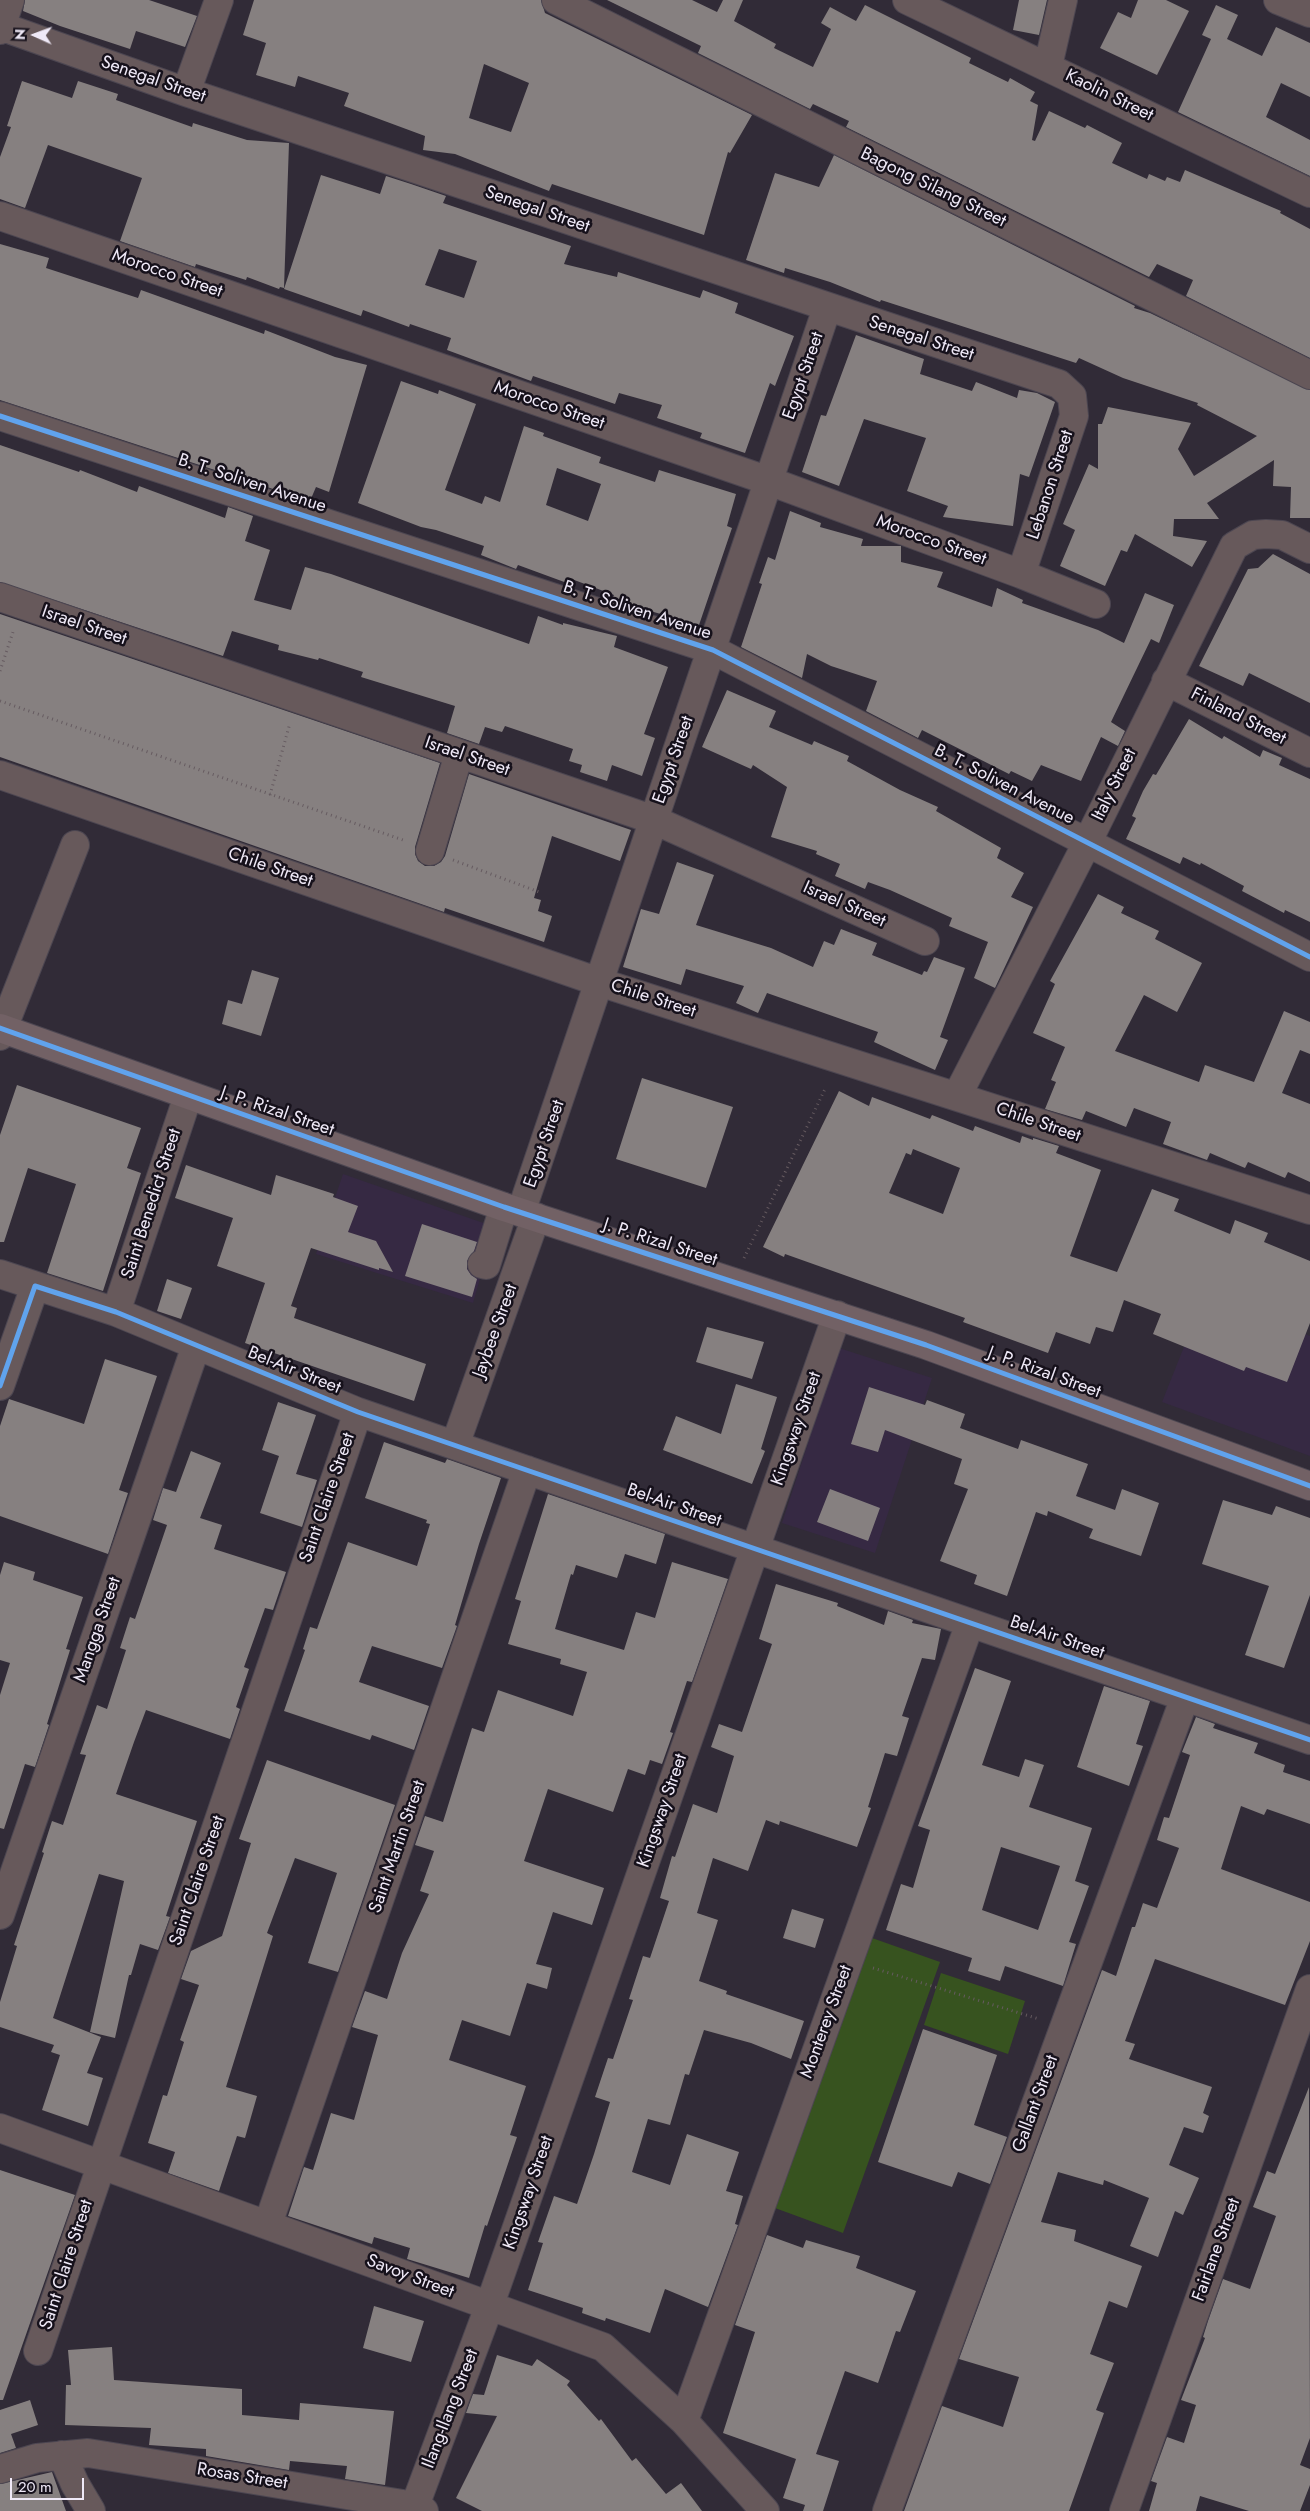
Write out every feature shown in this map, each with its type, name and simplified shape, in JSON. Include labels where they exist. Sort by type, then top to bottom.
[{"type":"main road","name":"J. P. Rizal Street","points":[[1,1031],[520,1212],[926,1345],[1310,1486]]},
{"type":"street","points":[[0,28],[10,0]]},
{"type":"street","points":[[186,92],[219,0]]},
{"type":"street","name":"Bagong Silang Street","points":[[556,0],[1310,375]]},
{"type":"street","name":"Kaolin Street","points":[[908,0],[1310,193]]},
{"type":"street","points":[[1048,66],[1063,0]]},
{"type":"street","points":[[1278,0],[1310,13]]},
{"type":"street","name":"Senegal Street","points":[[0,28],[827,308],[1059,384],[1072,396]]},
{"type":"street","name":"Morocco Street","points":[[0,216],[769,481],[1021,574],[1096,604]]},
{"type":"street","name":"Egypt Street","points":[[520,1212],[827,308]]},
{"type":"street","name":"Lebanon Street","points":[[1021,574],[1074,416],[1072,396]]},
{"type":"street","name":"B. T. Soliven Avenue","points":[[0,416],[712,650],[1310,958]]},
{"type":"street","name":"Italy Street","points":[[957,1096],[1087,843],[1166,680],[1234,546],[1253,535],[1282,535],[1310,549]]},
{"type":"street","name":"Israel Street","points":[[11,601],[654,820],[925,941]]},
{"type":"street","name":"Finland Street","points":[[1166,680],[1310,753]]},
{"type":"street","points":[[430,851],[459,754]]},
{"type":"street","name":"Chile Street","points":[[0,775],[599,982],[1310,1210]]},
{"type":"street","points":[[1,1031],[75,845]]},
{"type":"street","name":"Saint Benedict Street","points":[[116,1312],[188,1096]]},
{"type":"street","points":[[516,1275],[484,1265],[520,1212]]},
{"type":"street","name":"Jaybee Street","points":[[455,1445],[516,1275],[520,1212]]},
{"type":"street","name":"Bel-Air Street","points":[[0,1274],[116,1312],[358,1412],[1310,1740]]},
{"type":"street","points":[[0,1386],[35,1286]]},
{"type":"street","name":"Kingsway Street","points":[[489,2307],[837,1315]]},
{"type":"street","name":"Mangga Street","points":[[0,1915],[196,1346]]},
{"type":"street","name":"Saint Claire Street","points":[[38,2351],[358,1412]]},
{"type":"street","name":"Saint Martin Street","points":[[268,2224],[527,1470]]},
{"type":"street","name":"Monterey Street","points":[[684,2421],[970,1623]]},
{"type":"street","name":"Gallant Street","points":[[887,2511],[1185,1697]]},
{"type":"street","name":"Fairlane Street","points":[[1124,2511],[1310,1989]]},
{"type":"street","name":"Savoy Street","points":[[0,2128],[603,2347],[684,2421],[765,2511]]},
{"type":"street","name":"Ilang-Ilang Street","points":[[417,2509],[489,2307]]},
{"type":"street","name":"Rosas Street","points":[[0,2469],[37,2458],[62,2454],[88,2453],[417,2509]]},
{"type":"street","points":[[62,2454],[75,2484],[91,2511]]},
{"type":"path","points":[[0,672],[11,601]]},
{"type":"path","points":[[270,795],[297,698]]},
{"type":"path","points":[[0,701],[270,795],[393,835],[542,893]]},
{"type":"path","points":[[733,1281],[826,1089]]},
{"type":"path","points":[[849,1961],[1064,2027]]},
{"type":"shaded area","points":[[343,1174],[495,1227],[473,1303],[316,1254]]},
{"type":"shaded area","points":[[1205,1294],[1310,1336],[1310,1456],[1162,1402]]},
{"type":"shaded area","points":[[839,1348],[932,1378],[875,1553],[782,1523]]},
{"type":"green space","points":[[872,1938],[940,1962],[843,2233],[775,2208]]},
{"type":"green space","points":[[941,1973],[1025,2001],[1008,2054],[924,2025]]},
{"type":"building","points":[[25,0],[149,0],[197,16],[185,47],[136,31],[130,49],[60,26],[23,11]]},
{"type":"building","points":[[254,0],[541,0],[545,13],[752,115],[730,153],[728,152],[704,235],[552,184],[549,191],[455,154],[423,150],[425,136],[344,106],[349,93],[298,76],[295,87],[256,75],[266,43],[243,35]],"holes":[[[484,64],[529,83],[511,132],[469,118]]]},
{"type":"building","points":[[607,0],[692,0],[717,12],[723,0],[743,0],[734,21],[776,44],[774,48],[813,67],[831,29],[821,23],[830,7],[856,21],[865,5],[971,58],[969,63],[1008,82],[1010,78],[1035,92],[1030,101],[1038,105],[1032,140],[1035,141],[1049,111],[1085,128],[1087,125],[1122,143],[1112,163],[1147,179],[1149,174],[1165,181],[1167,177],[1180,182],[1185,170],[1281,211],[1280,213],[1310,229],[1310,358],[1186,296],[1193,280],[1157,264],[1149,277],[846,127],[849,121],[813,104],[810,109],[698,53],[701,46]]},
{"type":"building","points":[[1019,0],[1047,0],[1039,35],[1013,30]]},
{"type":"building","points":[[1138,0],[1166,0],[1189,11],[1157,75],[1100,48],[1118,12],[1131,18]]},
{"type":"building","points":[[1216,5],[1238,15],[1227,39],[1262,56],[1276,27],[1310,43],[1310,97],[1281,83],[1266,117],[1310,140],[1310,176],[1178,112],[1211,39],[1202,35]]},
{"type":"building","points":[[22,81],[72,98],[78,81],[118,94],[116,100],[192,127],[193,123],[247,140],[289,143],[284,288],[280,287],[279,289],[247,277],[246,280],[196,264],[195,267],[120,241],[142,178],[48,145],[25,208],[0,199],[0,157],[11,127],[7,126]]},
{"type":"building","points":[[834,155],[1135,306],[1134,308],[1150,313],[1310,390],[1310,518],[1290,518],[1291,487],[1273,486],[1274,460],[1207,503],[1219,519],[1174,519],[1173,536],[1207,541],[1192,567],[1135,534],[1127,552],[1121,550],[1105,586],[1060,566],[1075,530],[1063,524],[1089,464],[1098,469],[1098,424],[1102,424],[1108,407],[1191,423],[1178,449],[1194,476],[1257,436],[1197,405],[1198,403],[1123,378],[1079,358],[1076,363],[881,300],[880,302],[830,282],[785,268],[784,273],[746,260],[775,173],[819,187]]},
{"type":"building","points":[[321,175],[380,194],[386,176],[446,196],[443,203],[571,246],[564,264],[617,277],[618,272],[700,298],[703,290],[738,303],[735,313],[794,336],[775,386],[770,383],[745,453],[700,438],[702,433],[657,418],[662,405],[619,393],[615,404],[533,376],[531,381],[447,350],[451,338],[410,324],[409,327],[363,310],[361,316],[284,289]],"holes":[[[439,249],[477,261],[464,298],[425,285]]]},
{"type":"building","points":[[0,244],[49,258],[46,268],[138,298],[141,290],[264,334],[265,330],[335,357],[367,365],[329,492],[316,487],[310,501],[0,400]]},
{"type":"building","points":[[856,335],[924,359],[920,374],[972,391],[976,382],[1017,398],[1019,390],[1037,393],[1055,402],[1029,477],[1020,474],[1013,526],[943,517],[948,506],[907,491],[926,438],[864,419],[839,486],[802,472],[821,415],[826,416]]},
{"type":"building","points":[[401,381],[438,394],[439,390],[476,404],[445,490],[482,504],[485,496],[500,502],[524,426],[544,433],[543,436],[601,457],[599,463],[655,482],[659,470],[736,494],[727,526],[732,528],[699,625],[612,600],[614,595],[569,578],[567,583],[518,565],[516,569],[481,555],[484,546],[421,527],[358,503]],"holes":[[[557,468],[601,484],[588,521],[546,505]]]},
{"type":"building","points":[[0,445],[79,472],[80,470],[137,492],[139,486],[225,518],[228,507],[253,516],[245,541],[270,550],[254,600],[291,610],[305,567],[331,574],[529,644],[538,616],[563,625],[563,623],[617,636],[614,647],[668,667],[644,734],[655,738],[642,776],[612,765],[607,781],[580,772],[582,765],[569,761],[573,749],[505,726],[502,732],[485,727],[479,744],[447,733],[455,706],[361,677],[363,672],[319,658],[318,660],[278,650],[279,645],[232,631],[223,656],[0,582]]},
{"type":"building","points":[[790,511],[821,523],[820,527],[863,539],[861,546],[901,546],[901,562],[943,572],[937,587],[992,607],[997,588],[1023,600],[1022,603],[1098,630],[1124,643],[1145,593],[1174,605],[1159,643],[1151,639],[1111,722],[1125,731],[1118,746],[1101,737],[1081,781],[1041,765],[1032,781],[1011,771],[1009,774],[922,730],[918,738],[866,711],[877,681],[831,666],[807,654],[802,678],[741,647],[762,584],[759,583],[768,557],[775,560]]},
{"type":"building","points":[[1273,554],[1310,574],[1310,703],[1249,673],[1243,686],[1199,666],[1248,569],[1258,568]]},
{"type":"building","points":[[0,614],[440,763],[415,847],[418,861],[425,866],[434,866],[441,862],[445,856],[469,774],[631,830],[620,861],[552,836],[534,898],[541,900],[538,911],[552,916],[544,942],[445,908],[444,912],[0,757]]},
{"type":"building","points":[[727,690],[776,711],[769,727],[812,745],[814,741],[849,756],[847,761],[900,790],[938,807],[936,811],[1001,848],[997,858],[1024,873],[1011,897],[1033,907],[995,988],[974,978],[988,942],[949,926],[952,918],[890,890],[868,882],[865,889],[835,876],[840,864],[816,854],[817,851],[771,837],[787,787],[753,765],[751,769],[702,747]]},
{"type":"building","points":[[1189,719],[1222,739],[1224,736],[1260,757],[1263,750],[1282,758],[1279,765],[1310,779],[1310,922],[1285,910],[1284,913],[1242,891],[1244,886],[1201,863],[1200,865],[1183,857],[1180,864],[1126,839],[1136,818],[1132,816],[1143,791],[1153,774],[1156,775]]},
{"type":"building","points":[[677,862],[714,875],[696,925],[771,948],[813,967],[824,941],[834,945],[841,929],[877,943],[872,955],[922,975],[924,971],[927,972],[934,957],[965,968],[940,1037],[948,1040],[935,1070],[874,1042],[878,1032],[767,993],[758,1013],[736,1003],[744,986],[686,969],[681,985],[623,967],[641,909],[659,914]]},
{"type":"building","points":[[1098,894],[1124,907],[1121,913],[1159,931],[1155,939],[1202,963],[1177,1012],[1144,995],[1115,1051],[1199,1082],[1205,1065],[1254,1082],[1284,1011],[1310,1022],[1310,1054],[1300,1050],[1282,1093],[1310,1104],[1310,1182],[1288,1172],[1285,1178],[1248,1162],[1245,1168],[1210,1153],[1207,1160],[1163,1144],[1171,1122],[1134,1108],[1126,1127],[1086,1111],[1082,1120],[1045,1109],[1056,1082],[1051,1080],[1065,1047],[1033,1033],[1055,984],[1050,981]]},
{"type":"building","points":[[252,970],[279,978],[261,1036],[222,1024],[228,1000],[242,1004]]},
{"type":"building","points":[[642,1078],[733,1107],[706,1188],[616,1159]]},
{"type":"building","points":[[17,1085],[141,1128],[127,1168],[141,1173],[103,1291],[47,1273],[76,1184],[28,1168],[4,1242],[0,1242],[0,1135]]},
{"type":"building","points":[[839,1091],[869,1106],[872,1097],[930,1119],[932,1115],[973,1131],[975,1126],[1020,1143],[1022,1136],[1033,1140],[1033,1138],[1059,1146],[1056,1153],[1101,1170],[1070,1256],[1117,1272],[1152,1189],[1179,1199],[1174,1211],[1230,1234],[1235,1220],[1268,1233],[1264,1242],[1310,1261],[1310,1323],[1287,1382],[1246,1367],[1244,1371],[1153,1334],[1161,1314],[1124,1300],[1113,1332],[1096,1327],[1090,1344],[1056,1332],[1048,1353],[963,1322],[965,1318],[785,1254],[784,1257],[763,1247]],"holes":[[[913,1149],[960,1168],[943,1214],[889,1193],[906,1153],[911,1155]]]},
{"type":"building","points":[[186,1165],[271,1195],[276,1175],[334,1194],[333,1197],[358,1206],[348,1232],[376,1241],[393,1272],[379,1268],[379,1270],[311,1248],[291,1306],[297,1308],[294,1318],[426,1364],[414,1401],[245,1343],[265,1283],[217,1266],[233,1218],[175,1198]]},
{"type":"building","points":[[422,1224],[477,1242],[474,1251],[467,1261],[467,1269],[477,1279],[472,1297],[405,1276]]},
{"type":"building","points":[[167,1279],[192,1288],[181,1319],[157,1311]]},
{"type":"building","points":[[707,1327],[764,1342],[752,1379],[696,1362]]},
{"type":"building","points":[[105,1359],[157,1376],[119,1490],[128,1493],[108,1554],[0,1516],[0,1426],[9,1399],[84,1424]]},
{"type":"building","points":[[736,1384],[777,1397],[761,1449],[765,1451],[752,1484],[663,1450],[676,1416],[721,1434]]},
{"type":"building","points":[[869,1387],[925,1405],[927,1400],[965,1414],[960,1428],[1018,1449],[1021,1440],[1088,1464],[1076,1496],[1115,1510],[1122,1489],[1159,1503],[1141,1556],[1089,1538],[1093,1529],[1048,1511],[1047,1516],[1036,1512],[1007,1596],[974,1584],[977,1575],[940,1561],[968,1489],[954,1484],[962,1459],[885,1430],[878,1452],[851,1444]]},
{"type":"building","points":[[278,1402],[316,1415],[296,1474],[317,1480],[302,1527],[260,1513],[279,1456],[262,1450]]},
{"type":"building","points":[[384,1442],[445,1463],[447,1459],[501,1478],[479,1544],[455,1625],[457,1626],[442,1668],[372,1646],[359,1682],[429,1706],[414,1750],[372,1735],[370,1740],[284,1711],[305,1650],[303,1649],[310,1627],[317,1629],[348,1542],[417,1566],[430,1524],[426,1523],[427,1520],[365,1498]]},
{"type":"building","points":[[191,1451],[221,1463],[200,1518],[222,1525],[214,1549],[286,1572],[273,1610],[265,1608],[244,1667],[249,1669],[236,1707],[240,1709],[230,1739],[146,1710],[134,1742],[116,1794],[197,1821],[166,1916],[170,1917],[158,1950],[140,1944],[131,1975],[129,1975],[115,2038],[90,2032],[124,1881],[99,1874],[53,2018],[101,2037],[87,2073],[103,2078],[88,2126],[42,2110],[60,2055],[51,2052],[54,2045],[0,2027],[0,2002],[17,1946],[14,1945],[44,1853],[42,1852],[52,1821],[63,1825],[86,1755],[80,1754],[97,1705],[107,1709],[126,1650],[120,1648],[130,1617],[135,1619],[167,1525],[153,1520],[163,1488],[176,1492]]},
{"type":"building","points":[[830,1489],[880,1508],[868,1541],[817,1522]]},
{"type":"building","points":[[548,1494],[665,1534],[656,1564],[625,1554],[617,1578],[576,1565],[573,1575],[571,1574],[555,1629],[624,1650],[636,1612],[655,1618],[672,1562],[728,1579],[692,1682],[687,1681],[670,1732],[673,1733],[662,1764],[650,1760],[645,1775],[628,1769],[613,1812],[548,1789],[524,1861],[604,1888],[592,1925],[553,1912],[536,1964],[552,1968],[547,1989],[527,1983],[510,2036],[462,2020],[449,2060],[526,2086],[510,2135],[517,2137],[487,2226],[485,2225],[469,2278],[407,2259],[410,2248],[374,2237],[372,2244],[288,2216],[304,2167],[313,2170],[331,2113],[354,2120],[378,2035],[352,2027],[365,1991],[387,1999],[402,1953],[429,1894],[420,1891],[434,1851],[415,1845],[425,1816],[443,1822],[472,1728],[484,1732],[498,1690],[573,1716],[587,1672],[560,1664],[561,1659],[508,1644],[521,1601],[515,1599]]},
{"type":"building","points":[[1223,1500],[1272,1515],[1276,1506],[1310,1518],[1310,1595],[1284,1668],[1245,1655],[1269,1586],[1202,1564]]},
{"type":"building","points":[[4,1562],[35,1572],[33,1580],[83,1597],[66,1649],[70,1650],[35,1767],[25,1764],[4,1829],[0,1828],[0,1695],[10,1663],[0,1660],[0,1575]]},
{"type":"building","points":[[776,1584],[838,1603],[837,1606],[884,1625],[888,1611],[913,1620],[912,1623],[941,1629],[935,1660],[922,1658],[902,1716],[909,1718],[897,1756],[885,1753],[868,1807],[871,1808],[857,1847],[780,1821],[779,1825],[766,1820],[748,1871],[713,1858],[697,1913],[718,1920],[699,1981],[727,1991],[726,1994],[804,2021],[791,2059],[751,2043],[704,2030],[689,2075],[685,2074],[670,2125],[648,2119],[632,2172],[670,2185],[687,2134],[739,2152],[726,2191],[743,2196],[735,2224],[738,2225],[708,2307],[665,2289],[650,2333],[606,2318],[605,2321],[582,2313],[583,2308],[528,2290],[543,2243],[538,2242],[554,2196],[577,2204],[594,2154],[610,2102],[595,2097],[608,2058],[613,2059],[633,2000],[629,1999],[643,1956],[650,1958],[669,1901],[660,1898],[672,1856],[675,1857],[693,1804],[717,1813],[734,1756],[711,1747],[719,1724],[742,1732],[772,1644],[759,1639]]},
{"type":"building","points":[[975,1668],[1011,1681],[982,1765],[1019,1777],[1025,1759],[1044,1765],[1029,1807],[1092,1828],[1075,1881],[1089,1886],[1069,1942],[1076,1944],[1063,1986],[1005,1966],[1000,1981],[968,1971],[972,1958],[886,1930],[901,1884],[913,1888],[930,1830],[918,1826]],"holes":[[[1001,1847],[1060,1866],[1038,1930],[982,1910]]]},
{"type":"building","points":[[1104,1686],[1150,1701],[1136,1744],[1143,1746],[1129,1786],[1077,1767]]},
{"type":"building","points":[[1196,1717],[1215,1724],[1213,1728],[1258,1743],[1254,1753],[1285,1765],[1283,1772],[1310,1781],[1310,1824],[1267,1809],[1264,1815],[1241,1806],[1221,1869],[1310,1902],[1310,1941],[1285,2005],[1155,1959],[1125,2041],[1135,2044],[1129,2059],[1212,2087],[1203,2113],[1209,2116],[1203,2133],[1184,2127],[1169,2165],[1199,2178],[1183,2215],[1175,2211],[1158,2257],[1130,2246],[1149,2198],[1104,2180],[1103,2185],[1058,2172],[1041,2222],[1076,2230],[1074,2241],[1142,2266],[1127,2308],[1109,2301],[1090,2354],[1114,2363],[1096,2410],[1104,2413],[1069,2511],[904,2511],[942,2406],[1003,2427],[1019,2377],[959,2359],[1102,1970],[1116,1976],[1132,1927],[1135,1927],[1143,1903],[1157,1908],[1179,1848],[1157,1840],[1164,1817],[1169,1818],[1190,1755],[1182,1752]]},
{"type":"building","points":[[267,1760],[395,1805],[338,1972],[308,1963],[337,1873],[295,1858],[267,1933],[273,1936],[226,2087],[257,2096],[245,2138],[237,2136],[219,2191],[168,2173],[175,2152],[148,2143],[163,2095],[167,2096],[184,2042],[180,2040],[199,1985],[181,1979],[191,1951],[222,1936],[251,1843],[239,1839]]},
{"type":"building","points":[[792,1909],[824,1919],[815,1948],[783,1938]]},
{"type":"building","points":[[923,2029],[997,2055],[974,2125],[1007,2137],[990,2184],[958,2172],[952,2187],[878,2162]]},
{"type":"building","points":[[1309,2087],[1310,2438],[1300,2465],[1310,2469],[1310,2485],[1300,2511],[1249,2511],[1200,2496],[1196,2511],[1149,2511],[1157,2483],[1151,2481],[1167,2437],[1184,2443],[1196,2405],[1181,2400],[1205,2338],[1203,2337],[1223,2279],[1250,2289],[1276,2216],[1253,2207],[1267,2171],[1275,2174]]},
{"type":"building","points":[[0,2170],[75,2195],[3,2400],[0,2400]]},
{"type":"building","points":[[767,2235],[803,2248],[806,2240],[860,2256],[856,2268],[916,2291],[900,2332],[896,2331],[878,2383],[845,2371],[816,2454],[839,2461],[823,2511],[803,2511],[805,2505],[783,2498],[796,2459],[723,2433],[755,2332],[735,2325]]},
{"type":"building","points":[[374,2306],[424,2321],[411,2362],[363,2348]]},
{"type":"building","points":[[112,2347],[114,2380],[242,2389],[242,2415],[299,2420],[300,2403],[394,2411],[385,2485],[345,2479],[347,2466],[290,2461],[289,2470],[206,2456],[206,2449],[149,2445],[151,2428],[65,2425],[66,2385],[71,2385],[68,2350]]},
{"type":"building","points":[[497,2355],[532,2366],[537,2359],[570,2381],[567,2385],[599,2421],[601,2419],[632,2461],[636,2458],[666,2494],[681,2483],[702,2511],[482,2511],[456,2498],[497,2416],[466,2413],[473,2394],[484,2395]]},
{"type":"building","points":[[30,2400],[38,2425],[11,2434],[16,2448],[0,2453],[0,2410]]},
{"type":"building","points":[[52,2472],[66,2511],[0,2511],[0,2484]]},
{"type":"cycle path","points":[[0,416],[713,650],[1310,957]]},
{"type":"cycle path","points":[[0,1028],[504,1207],[926,1345],[1310,1486]]},
{"type":"cycle path","points":[[0,1386],[35,1286],[116,1312],[358,1412],[1310,1740]]}]
